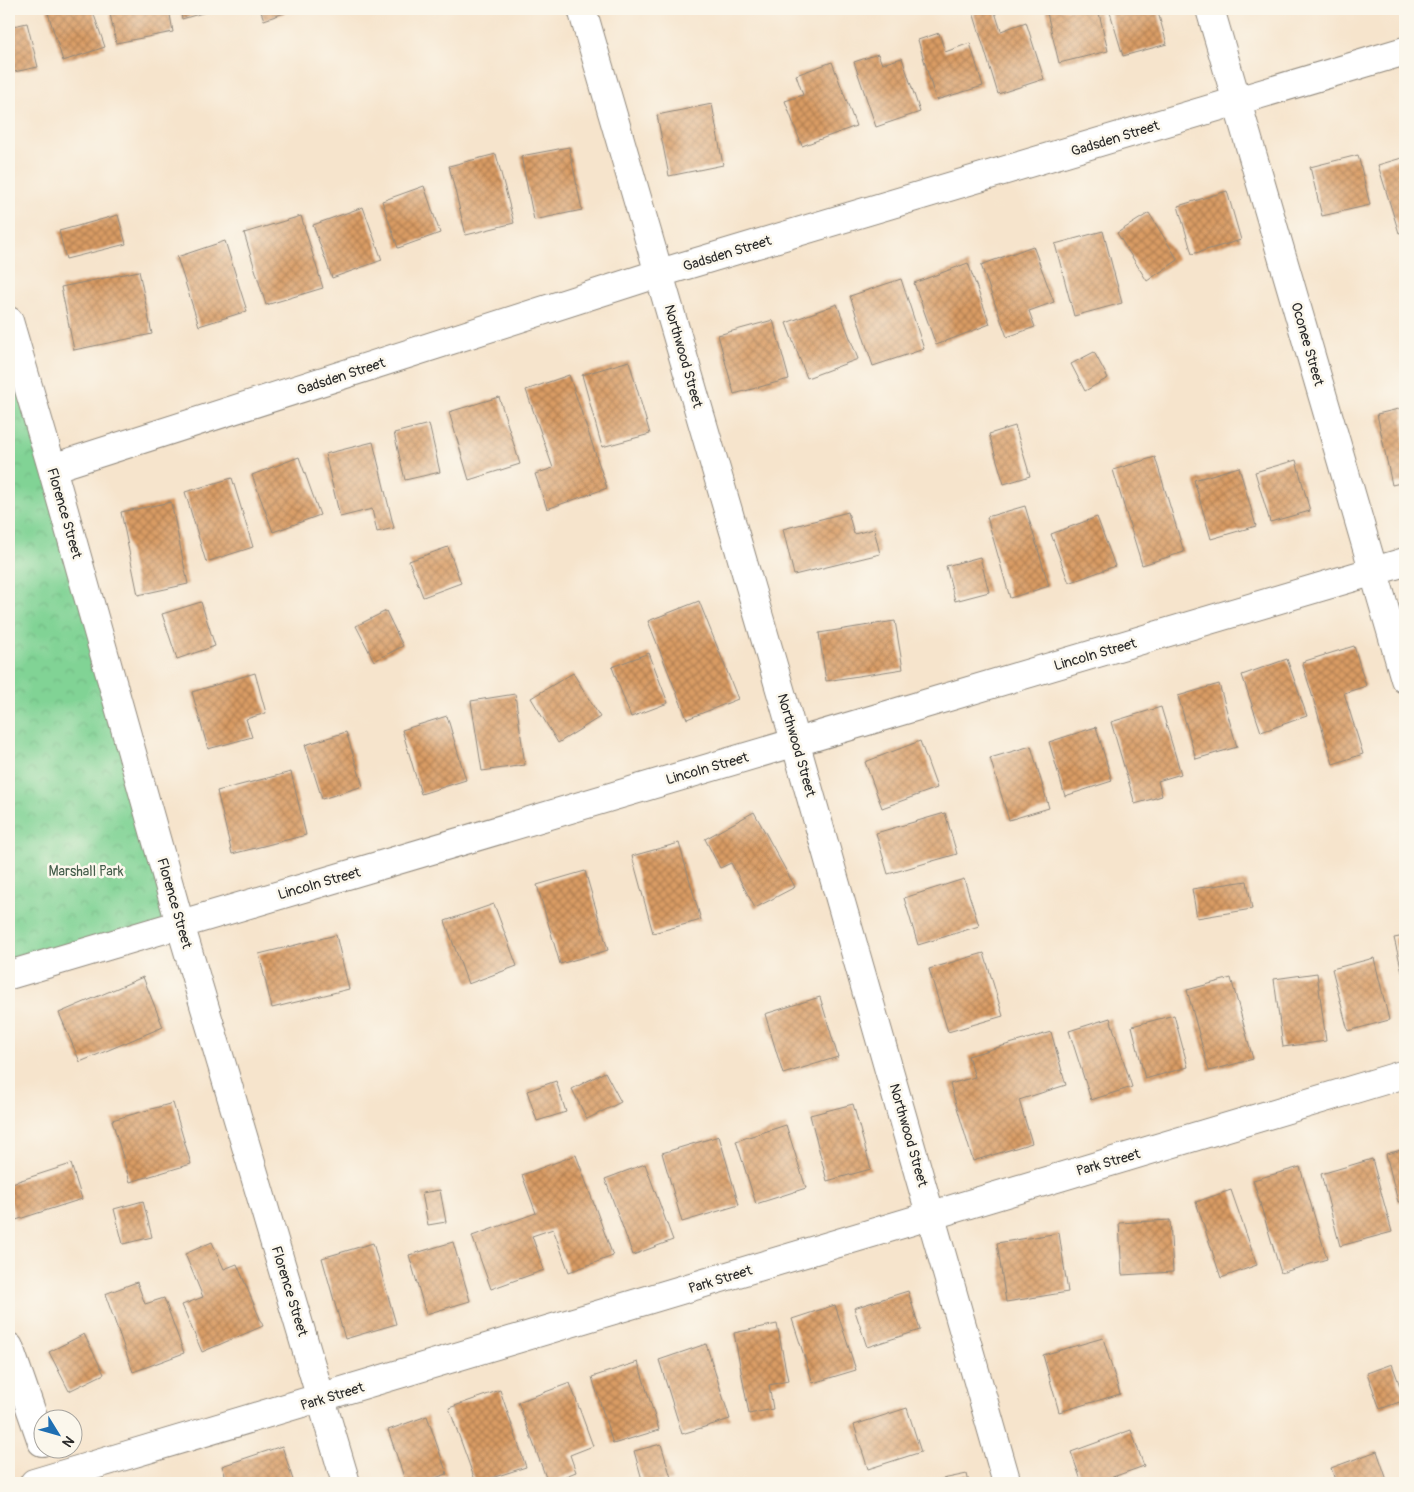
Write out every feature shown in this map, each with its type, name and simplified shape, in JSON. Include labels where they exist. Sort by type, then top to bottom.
[{"type":"street","name":"Northwood Street","points":[[582,9],[796,742],[932,1214],[1007,1483]]},
{"type":"street","name":"Oconee Street","points":[[1210,9],[1405,679]]},
{"type":"street","name":"Gadsden Street","points":[[52,468],[660,273],[1405,51]]},
{"type":"street","name":"Florence Street","points":[[9,321],[180,924],[346,1483]]},
{"type":"street","name":"Lincoln Street","points":[[9,975],[1405,562]]},
{"type":"street","name":"Park Street","points":[[45,1480],[322,1400],[932,1214],[1405,1074]]},
{"type":"street","points":[[9,1347],[32,1413]]},
{"type":"street","points":[[45,1460],[45,1480]]},
{"type":"green space","name":"Marshall Park","points":[[9,321],[180,924],[9,975]]},
{"type":"building","points":[[92,9],[105,47],[63,61],[47,10]]},
{"type":"building","points":[[109,9],[169,9],[173,32],[116,43]]},
{"type":"building","points":[[180,9],[216,9],[182,19]]},
{"type":"building","points":[[260,9],[296,9],[264,20]]},
{"type":"building","points":[[994,9],[1001,31],[1026,22],[1044,79],[998,94],[973,12]]},
{"type":"building","points":[[1046,9],[1098,9],[1108,51],[1059,63]]},
{"type":"building","points":[[1109,9],[1157,9],[1167,44],[1123,56]]},
{"type":"building","points":[[27,23],[38,67],[9,73],[9,27]]},
{"type":"building","points":[[939,33],[945,52],[970,43],[983,86],[936,100],[918,40]]},
{"type":"building","points":[[878,54],[882,64],[902,58],[920,112],[876,127],[854,62]]},
{"type":"building","points":[[832,62],[856,126],[802,146],[785,101],[803,95],[796,75]]},
{"type":"building","points":[[712,104],[723,165],[669,176],[657,115]]},
{"type":"building","points":[[569,147],[582,210],[534,220],[521,156]]},
{"type":"building","points":[[496,154],[514,223],[466,235],[449,166]]},
{"type":"building","points":[[1358,155],[1370,205],[1322,216],[1310,167]]},
{"type":"building","points":[[1405,157],[1405,231],[1399,233],[1378,165]]},
{"type":"building","points":[[424,186],[440,233],[398,248],[382,201]]},
{"type":"building","points":[[1227,191],[1241,240],[1192,254],[1178,206]]},
{"type":"building","points":[[363,207],[382,260],[332,278],[313,225]]},
{"type":"building","points":[[1149,213],[1178,260],[1147,281],[1117,233]]},
{"type":"building","points":[[118,215],[126,244],[66,259],[59,231]]},
{"type":"building","points":[[301,216],[323,288],[266,305],[244,233]]},
{"type":"building","points":[[1103,231],[1122,303],[1074,316],[1055,244]]},
{"type":"building","points":[[225,241],[247,311],[199,326],[177,257]]},
{"type":"building","points":[[1033,246],[1054,302],[1029,311],[1035,327],[1007,337],[981,265]]},
{"type":"building","points":[[968,263],[990,324],[936,345],[914,283]]},
{"type":"building","points":[[139,271],[152,334],[74,350],[61,287]]},
{"type":"building","points":[[901,279],[924,349],[873,366],[850,296]]},
{"type":"building","points":[[837,304],[858,359],[807,378],[786,323]]},
{"type":"building","points":[[773,320],[789,379],[734,394],[718,335]]},
{"type":"building","points":[[1094,352],[1108,378],[1085,391],[1071,364]]},
{"type":"building","points":[[629,361],[650,434],[602,447],[582,375]]},
{"type":"building","points":[[569,375],[607,488],[547,509],[535,474],[553,468],[526,390]]},
{"type":"building","points":[[499,397],[520,464],[469,480],[449,412]]},
{"type":"building","points":[[1403,408],[1405,482],[1392,485],[1377,414]]},
{"type":"building","points":[[429,424],[440,472],[405,480],[394,433]]},
{"type":"building","points":[[1015,426],[1030,476],[1004,484],[989,434]]},
{"type":"building","points":[[373,442],[394,528],[377,532],[372,509],[340,517],[325,454]]},
{"type":"building","points":[[299,457],[320,515],[273,532],[252,475]]},
{"type":"building","points":[[1155,457],[1184,552],[1142,565],[1113,470]]},
{"type":"building","points":[[1296,460],[1310,511],[1270,522],[1255,472]]},
{"type":"building","points":[[1239,467],[1256,526],[1211,539],[1194,480]]},
{"type":"building","points":[[232,478],[253,547],[206,562],[185,492]]},
{"type":"building","points":[[171,502],[188,584],[138,595],[121,512]]},
{"type":"building","points":[[1025,506],[1049,586],[1010,598],[987,517]]},
{"type":"building","points":[[848,512],[854,534],[874,529],[880,554],[794,575],[783,529]]},
{"type":"building","points":[[1097,517],[1115,566],[1069,583],[1051,534]]},
{"type":"building","points":[[448,547],[461,583],[423,597],[409,561]]},
{"type":"building","points":[[980,557],[989,592],[955,601],[946,566]]},
{"type":"building","points":[[699,601],[738,699],[687,719],[648,621]]},
{"type":"building","points":[[201,602],[215,646],[177,659],[162,614]]},
{"type":"building","points":[[386,611],[403,646],[374,661],[356,626]]},
{"type":"building","points":[[895,621],[903,669],[826,681],[819,633]]},
{"type":"building","points":[[1354,646],[1366,686],[1344,693],[1363,754],[1333,764],[1302,662]]},
{"type":"building","points":[[649,653],[668,703],[631,717],[612,667]]},
{"type":"building","points":[[1287,659],[1307,716],[1261,732],[1242,675]]},
{"type":"building","points":[[255,673],[266,713],[246,719],[252,737],[208,749],[192,692]]},
{"type":"building","points":[[573,673],[600,717],[558,743],[531,698]]},
{"type":"building","points":[[1219,684],[1237,747],[1196,759],[1178,696]]},
{"type":"building","points":[[515,694],[525,765],[482,771],[471,701]]},
{"type":"building","points":[[1161,707],[1181,774],[1158,781],[1162,796],[1135,804],[1111,722]]},
{"type":"building","points":[[447,716],[466,780],[421,794],[402,730]]},
{"type":"building","points":[[1096,727],[1112,781],[1065,796],[1049,742]]},
{"type":"building","points":[[346,732],[363,786],[322,799],[305,745]]},
{"type":"building","points":[[920,741],[937,788],[882,808],[865,762]]},
{"type":"building","points":[[1031,746],[1049,808],[1009,820],[990,758]]},
{"type":"building","points":[[291,772],[306,835],[232,854],[217,791]]},
{"type":"building","points":[[754,812],[795,887],[755,908],[731,863],[720,868],[705,839]]},
{"type":"building","points":[[945,813],[957,854],[888,874],[876,833]]},
{"type":"building","points":[[679,843],[701,920],[653,933],[632,856]]},
{"type":"building","points":[[585,871],[608,950],[560,964],[537,885]]},
{"type":"building","points":[[964,879],[979,926],[918,945],[904,898]]},
{"type":"building","points":[[1247,881],[1252,909],[1197,918],[1192,889]]},
{"type":"building","points":[[494,904],[517,966],[468,984],[445,921]]},
{"type":"building","points":[[336,935],[349,989],[272,1008],[259,954]]},
{"type":"building","points":[[1405,936],[1405,984],[1394,938]]},
{"type":"building","points":[[984,953],[1003,1016],[948,1032],[929,969]]},
{"type":"building","points":[[1374,958],[1389,1020],[1348,1031],[1332,969]]},
{"type":"building","points":[[1317,973],[1326,1041],[1283,1047],[1274,979]]},
{"type":"building","points":[[143,977],[163,1027],[80,1062],[59,1013]]},
{"type":"building","points":[[1231,978],[1253,1059],[1209,1071],[1187,990]]},
{"type":"building","points":[[820,997],[838,1057],[783,1074],[765,1014]]},
{"type":"building","points":[[1174,1015],[1188,1067],[1145,1079],[1132,1026]]},
{"type":"building","points":[[1110,1018],[1132,1087],[1091,1100],[1069,1031]]},
{"type":"building","points":[[1051,1032],[1066,1085],[1019,1100],[1032,1143],[973,1161],[950,1084],[975,1077],[968,1056]]},
{"type":"building","points":[[605,1072],[621,1102],[587,1119],[572,1089]]},
{"type":"building","points":[[556,1081],[566,1112],[537,1121],[527,1091]]},
{"type":"building","points":[[173,1103],[191,1164],[130,1182],[112,1120]]},
{"type":"building","points":[[853,1104],[871,1169],[827,1181],[810,1115]]},
{"type":"building","points":[[786,1125],[806,1188],[756,1204],[736,1141]]},
{"type":"building","points":[[719,1136],[739,1205],[682,1222],[662,1153]]},
{"type":"building","points":[[1405,1149],[1405,1200],[1398,1202],[1386,1154]]},
{"type":"building","points":[[576,1155],[613,1256],[569,1272],[553,1229],[532,1236],[544,1270],[491,1289],[472,1236],[536,1213],[522,1175]]},
{"type":"building","points":[[1372,1159],[1392,1232],[1340,1246],[1321,1174]]},
{"type":"building","points":[[71,1164],[82,1199],[16,1220],[9,1197],[9,1184]]},
{"type":"building","points":[[645,1164],[673,1240],[633,1255],[605,1179]]},
{"type":"building","points":[[1300,1167],[1327,1259],[1281,1273],[1253,1180]]},
{"type":"building","points":[[440,1190],[446,1222],[428,1225],[422,1193]]},
{"type":"building","points":[[1231,1190],[1257,1265],[1221,1278],[1196,1202]]},
{"type":"building","points":[[143,1201],[152,1237],[123,1244],[114,1209]]},
{"type":"building","points":[[1170,1220],[1173,1272],[1122,1275],[1119,1223]]},
{"type":"building","points":[[1059,1233],[1068,1292],[1006,1302],[997,1243]]},
{"type":"building","points":[[212,1242],[224,1269],[237,1264],[263,1326],[202,1352],[182,1305],[203,1297],[185,1254]]},
{"type":"building","points":[[453,1242],[470,1301],[426,1314],[409,1255]]},
{"type":"building","points":[[373,1243],[396,1324],[345,1339],[322,1258]]},
{"type":"building","points":[[137,1282],[145,1304],[164,1298],[184,1353],[133,1372],[105,1294]]},
{"type":"building","points":[[908,1291],[920,1330],[867,1347],[854,1308]]},
{"type":"building","points":[[835,1305],[856,1370],[813,1383],[792,1319]]},
{"type":"building","points":[[777,1324],[788,1381],[769,1385],[773,1409],[749,1414],[734,1333]]},
{"type":"building","points":[[84,1334],[104,1374],[69,1391],[49,1352]]},
{"type":"building","points":[[1103,1338],[1120,1394],[1059,1412],[1043,1355]]},
{"type":"building","points":[[706,1344],[730,1419],[682,1434],[659,1360]]},
{"type":"building","points":[[638,1362],[659,1430],[613,1444],[592,1377]]},
{"type":"building","points":[[1392,1364],[1405,1400],[1380,1409],[1367,1373]]},
{"type":"building","points":[[570,1383],[593,1446],[570,1455],[576,1472],[548,1483],[518,1402]]},
{"type":"building","points":[[500,1390],[526,1467],[476,1483],[449,1408]]},
{"type":"building","points":[[907,1408],[921,1452],[868,1469],[854,1425]]},
{"type":"building","points":[[427,1416],[447,1474],[420,1483],[406,1483],[388,1430]]},
{"type":"building","points":[[1131,1430],[1144,1466],[1096,1483],[1082,1483],[1071,1452]]},
{"type":"building","points":[[661,1444],[672,1481],[643,1483],[634,1451]]},
{"type":"building","points":[[282,1446],[294,1483],[228,1483],[222,1466]]},
{"type":"building","points":[[1377,1451],[1388,1483],[1336,1483],[1331,1468]]},
{"type":"building","points":[[967,1474],[969,1483],[928,1483],[928,1482]]}]
